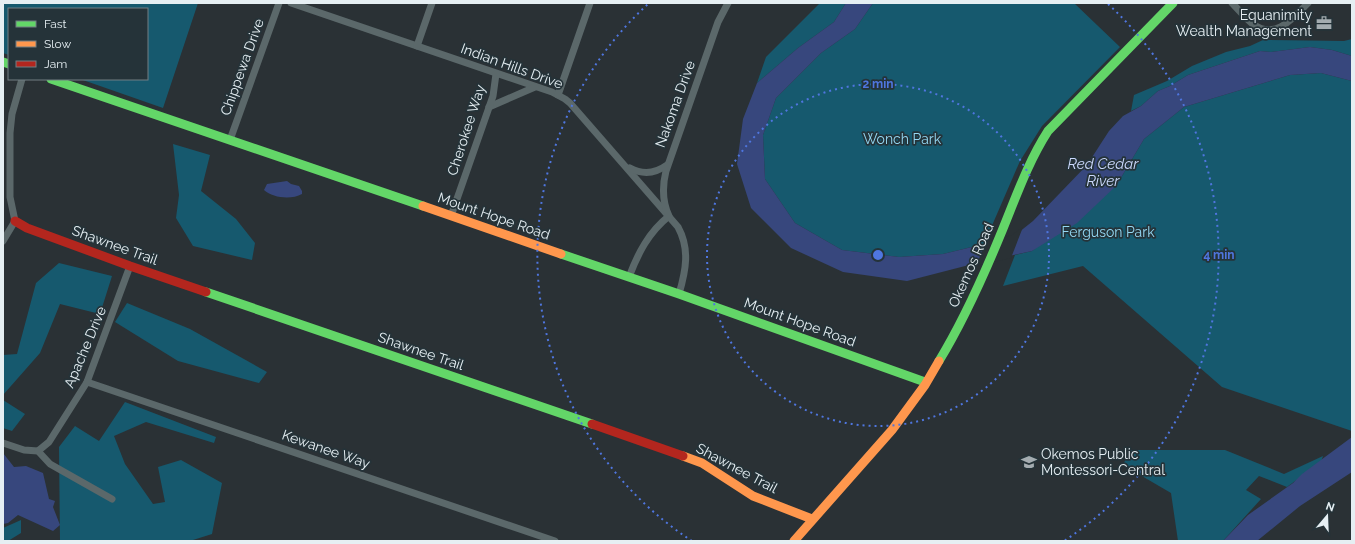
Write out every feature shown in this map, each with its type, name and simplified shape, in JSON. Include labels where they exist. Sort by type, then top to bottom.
[{"type":"street","name":"Chippewa Drive","points":[[230,140],[279,3]]},
{"type":"street","name":"Indian Hills Drive","points":[[291,3],[558,95],[570,103],[676,223],[681,232],[686,253],[686,269],[679,294]]},
{"type":"street","points":[[417,46],[432,3]]},
{"type":"street","points":[[558,95],[590,3]]},
{"type":"street","name":"Nakoma Drive","points":[[669,216],[663,194],[667,165],[718,22],[728,3]]},
{"type":"street","name":"Okemos Road","points":[[794,541],[879,445],[926,382],[958,328],[971,302],[1027,170],[1037,148],[1048,131],[1172,3]]},
{"type":"street","points":[[1232,3],[1254,25],[1262,29],[1271,30],[1278,29],[1287,23],[1308,3]]},
{"type":"street","name":"Cherokee Way","points":[[451,216],[489,107],[494,90],[496,74]]},
{"type":"street","points":[[3,242],[15,221],[10,197],[10,133],[12,114],[22,80]]},
{"type":"street","name":"Mount Hope Road","points":[[54,80],[679,294],[926,382]]},
{"type":"street","points":[[489,107],[535,87]]},
{"type":"street","points":[[628,167],[644,173],[655,171],[667,165]]},
{"type":"street","points":[[629,277],[638,255],[648,238],[656,227],[669,216]]},
{"type":"street","name":"Shawnee Trail","points":[[15,221],[27,228],[130,266],[687,457],[702,463],[753,496],[812,519]]},
{"type":"street","name":"Apache Drive","points":[[38,451],[49,442],[87,382],[130,266]]},
{"type":"street","name":"Kewanee Way","points":[[87,382],[555,541]]},
{"type":"street","points":[[3,443],[24,450],[38,451],[50,464],[112,499]]},
{"type":"green space","points":[[3,3],[198,3],[163,108],[83,80],[148,80],[148,8],[8,8],[8,55],[3,53]]},
{"type":"green space","points":[[820,3],[846,3],[834,22],[798,48],[757,83],[766,57]]},
{"type":"green space","name":"Wonch Park","points":[[873,3],[1074,3],[1120,47],[1042,126],[1020,161],[984,244],[943,254],[899,257],[842,250],[795,223],[765,179],[763,135],[776,98],[821,53],[855,29]]},
{"type":"green space","points":[[1352,39],[1352,56],[1332,50],[1310,47],[1271,52],[1260,51],[1188,75],[1170,86],[1158,91],[1141,106],[1131,111],[1134,95],[1167,81],[1192,66],[1226,52],[1250,46],[1263,40],[1344,41]]},
{"type":"green space","name":"Ferguson Park","points":[[1321,73],[1352,81],[1352,431],[1222,387],[1083,266],[1003,286],[1015,255],[1032,251],[1116,186],[1144,139],[1184,107],[1290,75]]},
{"type":"green space","points":[[173,144],[210,155],[201,191],[236,219],[255,243],[252,260],[193,246],[176,218],[179,195]]},
{"type":"green space","points":[[59,263],[112,276],[100,314],[60,304],[40,353],[3,395],[3,355],[17,354],[36,283]]},
{"type":"green space","points":[[127,303],[190,329],[267,372],[259,383],[178,361],[115,322]]},
{"type":"green space","points":[[3,400],[25,414],[12,431],[3,428]]},
{"type":"green space","points":[[125,402],[216,437],[214,443],[146,422],[114,436],[125,464],[153,504],[165,502],[158,467],[181,460],[222,483],[212,534],[193,541],[60,541],[59,447],[75,426],[99,441]]},
{"type":"green space","points":[[1130,450],[1225,450],[1284,474],[1323,456],[1321,462],[1287,487],[1259,476],[1246,490],[1261,499],[1223,541],[1178,541],[1171,493],[1123,465]]},
{"type":"green space","points":[[21,520],[21,533],[8,541],[3,541],[3,528]]},
{"type":"water","name":"Red Cedar River","points":[[846,3],[873,3],[855,29],[821,53],[776,98],[763,135],[765,179],[795,223],[842,250],[899,257],[943,254],[1013,237],[1033,221],[1087,165],[1109,131],[1123,116],[1141,106],[1158,91],[1170,86],[1188,75],[1260,51],[1271,52],[1310,47],[1332,50],[1352,56],[1352,81],[1321,73],[1290,75],[1184,107],[1144,139],[1116,186],[1077,223],[1032,251],[907,281],[843,272],[791,248],[751,208],[737,164],[743,119],[757,83],[798,48],[834,22]]},
{"type":"water","points":[[287,181],[291,184],[299,186],[302,194],[293,197],[282,197],[272,195],[264,190],[267,184]]},
{"type":"water","points":[[1352,437],[1352,472],[1300,506],[1257,541],[1223,541],[1248,515],[1293,483],[1302,474]]},
{"type":"water","points":[[3,453],[14,467],[26,466],[43,473],[49,499],[55,501],[53,507],[60,525],[53,531],[18,515],[8,523],[3,524]]},
{"type":"pier","points":[[1023,227],[1011,258],[976,266],[986,242],[1012,235]]},
{"type":"traffic: fast","points":[[939,361],[957,330],[973,297],[1028,167],[1048,131],[1173,3]]},
{"type":"traffic: fast","points":[[3,62],[8,64]]},
{"type":"traffic: fast","points":[[54,80],[423,206]]},
{"type":"traffic: fast","points":[[561,254],[679,294],[925,382]]},
{"type":"traffic: fast","points":[[206,292],[592,424]]},
{"type":"traffic: slow","points":[[423,206],[561,254]]},
{"type":"traffic: slow","points":[[794,541],[892,430],[925,385],[939,361]]},
{"type":"traffic: slow","points":[[683,456],[702,463],[753,496],[812,519]]},
{"type":"traffic: jam","points":[[15,221],[27,228],[206,292]]},
{"type":"traffic: jam","points":[[592,424],[683,456]]},
{"type":"place","name":"Equanimity Wealth Management","points":[[1324,23]]},
{"type":"place","name":"Okemos Public Montessori-Central","points":[[1029,462]]}]
